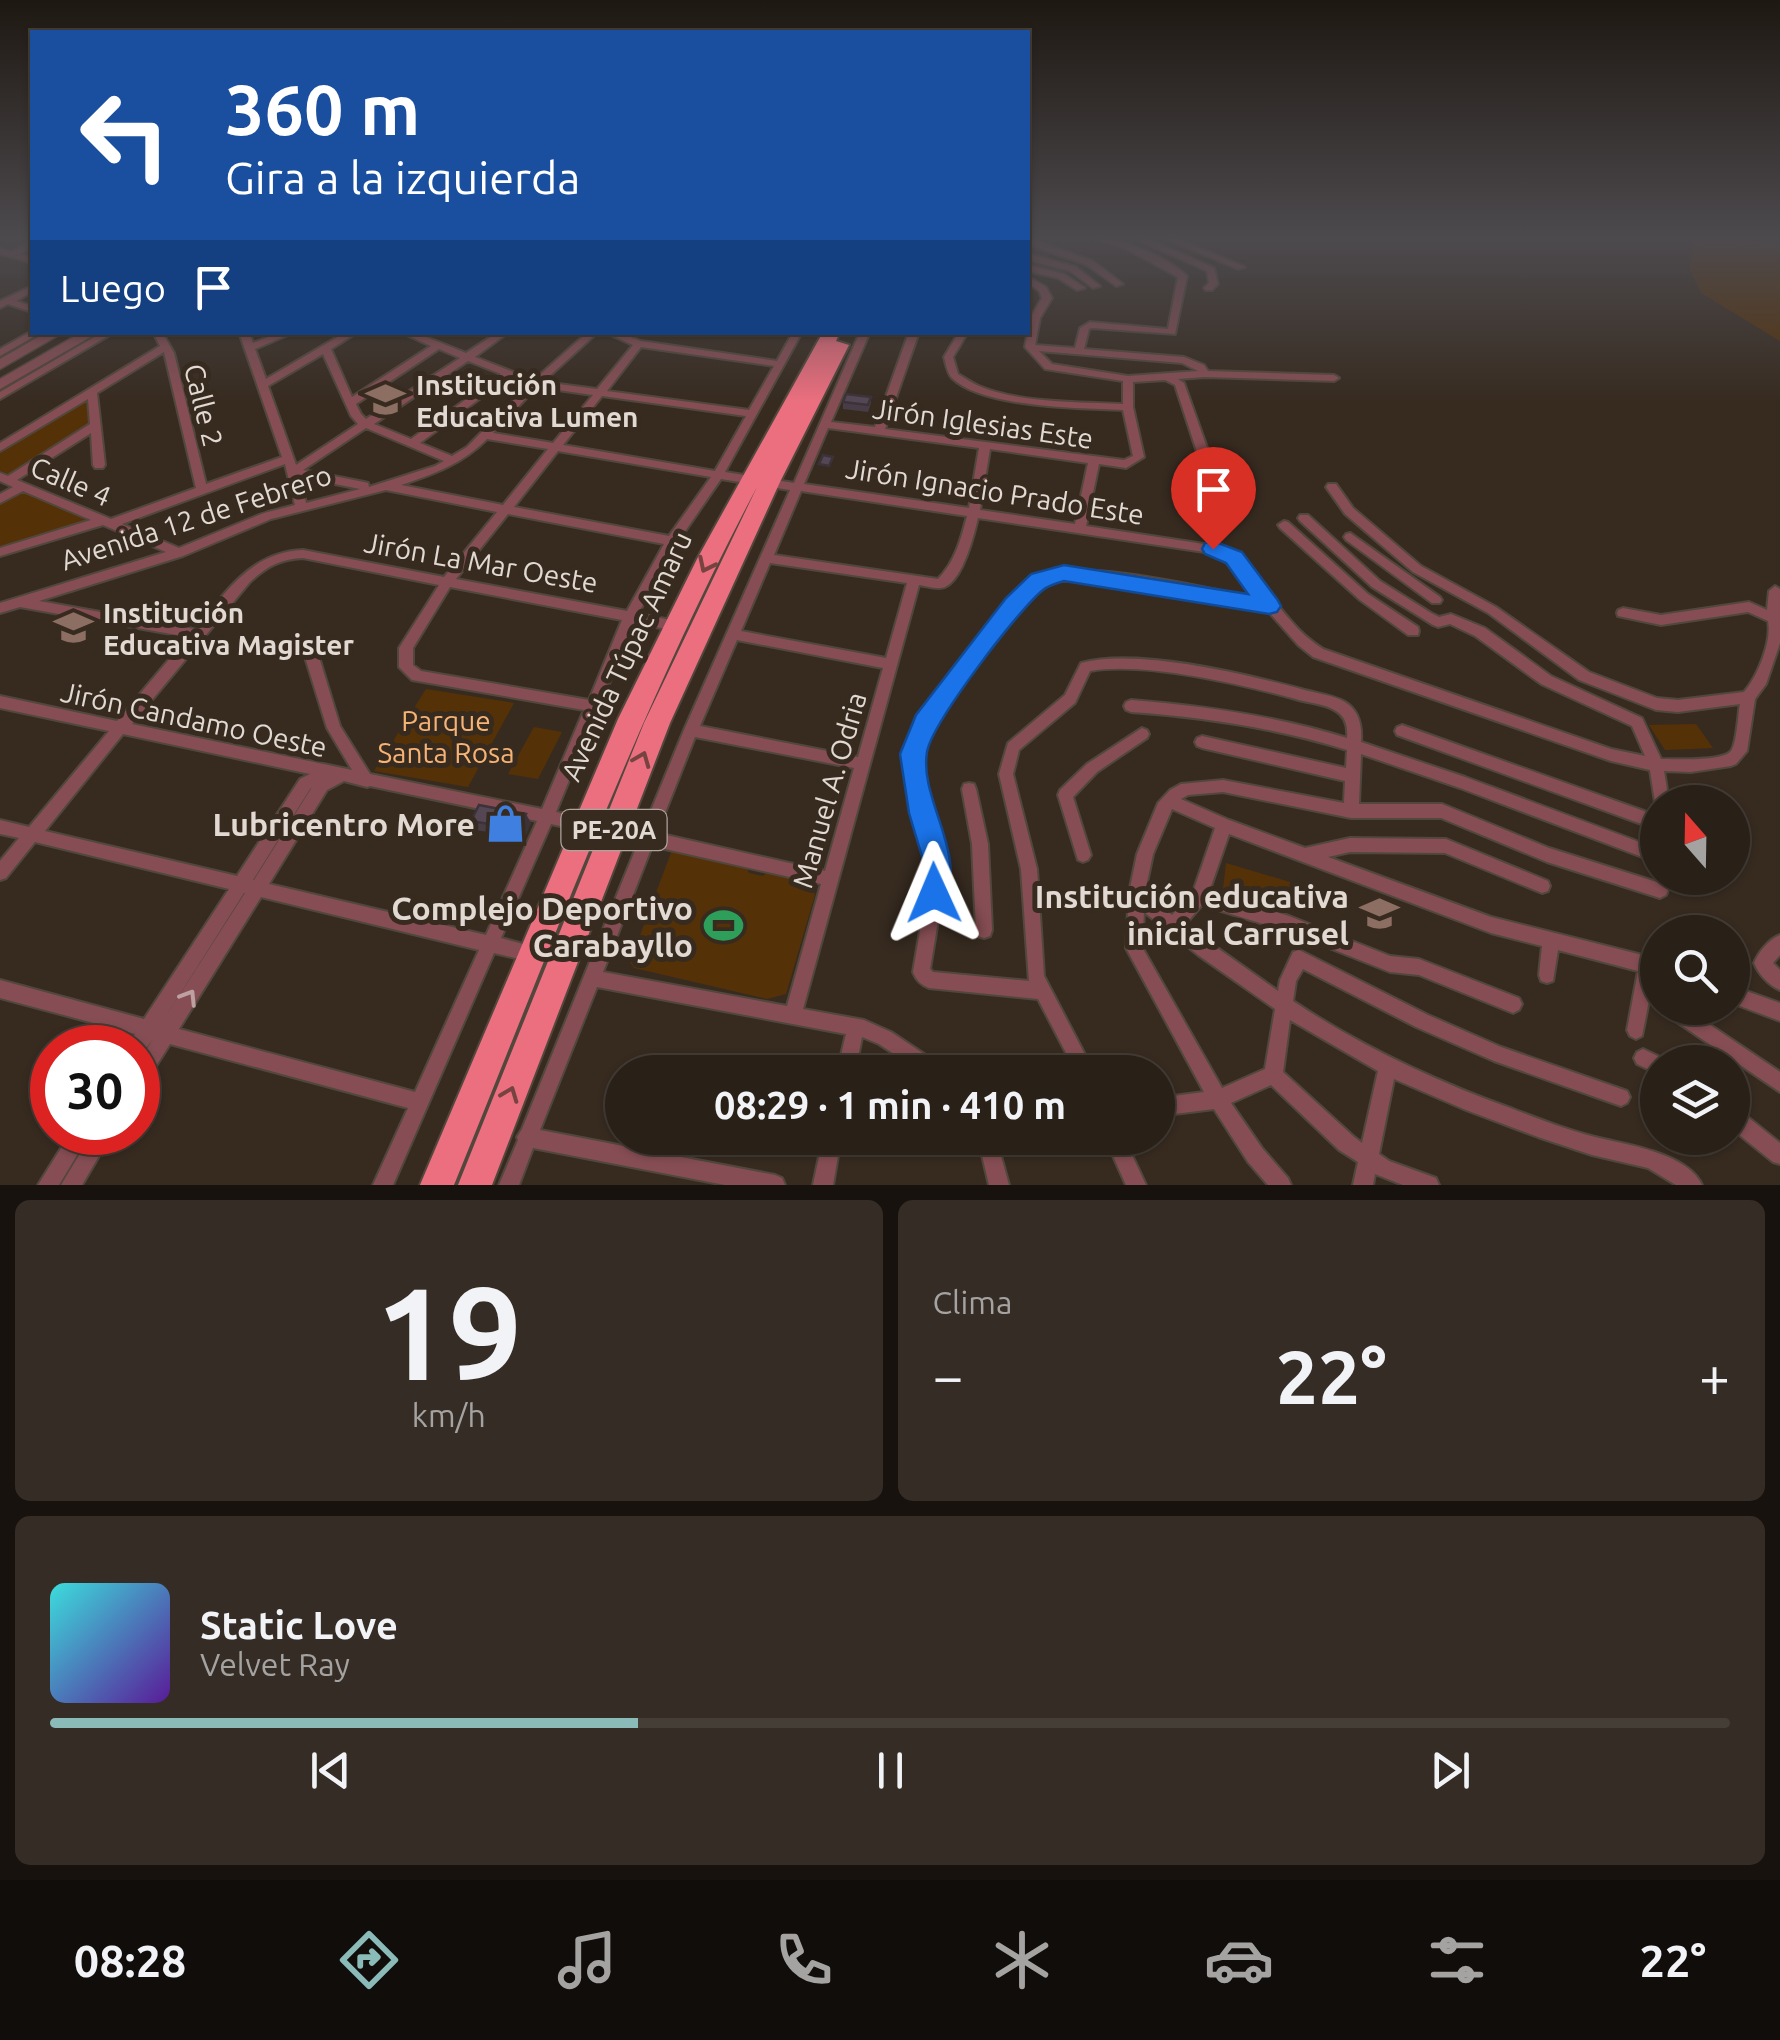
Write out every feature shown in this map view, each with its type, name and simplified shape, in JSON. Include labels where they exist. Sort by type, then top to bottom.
[{"type":"highway","name":"Avenida Túpac Amaru","points":[[475,1185],[601,826],[631,718],[676,626],[773,482],[831,335]]},
{"type":"highway","name":"Avenida Túpac Amaru","points":[[437,1185],[534,955],[656,723],[845,335]]},
{"type":"street","points":[[1030,347],[1035,318],[1046,298],[1044,292]]},
{"type":"street","points":[[1079,350],[1085,328],[1090,326],[1172,332],[1182,292]]},
{"type":"street","points":[[3,302],[30,309]]},
{"type":"street","points":[[0,354],[33,335]]},
{"type":"street","points":[[0,365],[53,335]]},
{"type":"street","points":[[0,386],[88,335]]},
{"type":"street","points":[[0,396],[106,335]]},
{"type":"street","name":"Calle 2","points":[[159,335],[166,347],[202,490]]},
{"type":"street","points":[[245,335],[301,506]]},
{"type":"street","points":[[250,348],[283,335]]},
{"type":"street","points":[[263,385],[349,335]]},
{"type":"street","points":[[411,335],[535,384],[751,413]]},
{"type":"street","points":[[293,472],[500,335]]},
{"type":"street","name":"Avenida 12 de Febrero","points":[[0,608],[178,552],[301,506],[387,486],[454,461],[591,335]]},
{"type":"street","points":[[616,335],[639,344],[780,364]]},
{"type":"street","points":[[382,1185],[547,816],[631,615],[672,541],[718,475],[796,335]]},
{"type":"street","name":"Avenida Túpac Amaru","points":[[509,1185],[692,730],[768,558],[773,482],[824,424],[864,335]]},
{"type":"street","points":[[879,432],[913,335]]},
{"type":"street","points":[[962,335],[948,353],[947,364],[952,376],[967,386],[1028,402],[1128,407],[1128,379]]},
{"type":"street","points":[[592,706],[417,676],[406,667],[406,648],[447,582],[639,344]]},
{"type":"street","points":[[350,402],[438,346]]},
{"type":"street","points":[[0,448],[166,347]]},
{"type":"street","points":[[1030,347],[1184,360],[1200,366],[1205,374]]},
{"type":"street","points":[[1030,347],[1048,366],[1128,379],[1205,374],[1334,378]]},
{"type":"street","points":[[326,349],[350,402],[365,424],[454,461]]},
{"type":"street","points":[[0,386],[67,358]]},
{"type":"street","points":[[412,444],[507,374]]},
{"type":"street","points":[[1166,377],[1179,383],[1210,473]]},
{"type":"street","points":[[92,392],[99,465]]},
{"type":"street","name":"Jirón Iglesias Este","points":[[824,424],[1094,461],[1135,462],[1139,457],[1128,407]]},
{"type":"street","points":[[4,479],[95,425]]},
{"type":"street","name":"Jirón Ignacio Prado Este","points":[[485,434],[718,475],[1213,549],[1234,558],[1269,606]]},
{"type":"street","points":[[768,558],[940,584],[952,576],[974,512],[985,447]]},
{"type":"street","points":[[0,552],[107,523],[288,459]]},
{"type":"street","points":[[1080,529],[1094,461]]},
{"type":"street","points":[[293,472],[350,484],[387,486],[672,541]]},
{"type":"street","name":"Calle 4","points":[[4,479],[178,552]]},
{"type":"street","points":[[0,499],[22,487]]},
{"type":"street","points":[[1332,487],[1349,511],[1417,568],[1492,610],[1584,676],[1656,704],[1678,706],[1748,697]]},
{"type":"street","points":[[1304,518],[1376,584],[1426,616],[1438,622],[1451,619],[1480,632],[1546,680],[1636,721],[1656,765],[1659,785]]},
{"type":"street","points":[[1284,525],[1364,597],[1414,631]]},
{"type":"street","points":[[1350,537],[1436,600]]},
{"type":"street","name":"Jirón La Mar Oeste","points":[[198,634],[252,572],[277,556],[303,554],[676,626]]},
{"type":"street","points":[[1043,991],[924,977],[920,966],[938,872],[913,754],[925,722],[1026,590],[1049,576],[1086,574],[1269,606],[1287,630],[1318,653],[1611,755],[1656,765],[1691,766],[1732,760],[1744,740],[1748,697],[1759,684],[1777,633],[1775,591]]},
{"type":"street","name":"Manuel A. Odria","points":[[793,1014],[914,580]]},
{"type":"street","points":[[0,873],[198,634],[18,602]]},
{"type":"street","points":[[1623,613],[1661,620],[1749,607],[1776,619]]},
{"type":"street","points":[[734,635],[890,664]]},
{"type":"street","points":[[312,657],[334,728],[368,781]]},
{"type":"street","points":[[1075,1055],[1032,963],[1029,869],[1009,792],[1008,757],[1023,737],[1070,699],[1086,667],[1091,664],[1208,674],[1334,704],[1354,720],[1351,811]]},
{"type":"street","name":"Jirón Candamo Oeste","points":[[0,702],[332,774],[601,826],[830,879]]},
{"type":"street","points":[[1131,706],[1220,712],[1408,761],[1539,815],[1640,850]]},
{"type":"street","points":[[692,730],[864,764]]},
{"type":"street","points":[[1402,732],[1640,817]]},
{"type":"street","points":[[1082,856],[1065,795],[1092,768],[1142,734]]},
{"type":"street","points":[[1202,742],[1351,776]]},
{"type":"street","points":[[160,1026],[250,885],[332,774]]},
{"type":"street","points":[[1281,1185],[1254,1155],[1218,1099],[1134,948],[1145,854],[1169,801],[1186,789],[1223,786],[1351,811],[1442,810],[1547,856],[1640,884]]},
{"type":"street","points":[[969,789],[980,844],[984,930]]},
{"type":"street","points":[[1169,801],[1492,925],[1640,963]]},
{"type":"street","points":[[1173,926],[1198,897],[1224,825]]},
{"type":"street","points":[[0,827],[534,955]]},
{"type":"street","points":[[1307,854],[1350,845],[1446,846],[1542,886]]},
{"type":"street","points":[[1198,897],[1289,924],[1390,964],[1419,968],[1513,1004]]},
{"type":"street","points":[[1139,898],[1284,1008],[1388,1065],[1431,1086],[1576,1142],[1652,1156],[1692,1185]]},
{"type":"street","points":[[1547,975],[1550,940]]},
{"type":"street","points":[[1780,943],[1762,963],[1780,982]]},
{"type":"street","points":[[1273,1075],[1288,980],[1299,958],[1454,1035],[1621,1097]]},
{"type":"street","points":[[592,978],[856,1027],[885,1038],[910,1055]]},
{"type":"street","points":[[0,989],[135,1025]]},
{"type":"street","points":[[1750,1001],[1780,1012]]},
{"type":"street","points":[[1636,1030],[1640,1020]]},
{"type":"street","points":[[1695,1025],[1780,1083]]},
{"type":"street","points":[[850,1055],[856,1027]]},
{"type":"street","points":[[160,1032],[418,1102]]},
{"type":"street","points":[[1363,1185],[1388,1065]]},
{"type":"street","points":[[1175,1105],[1218,1099],[1273,1075]]},
{"type":"street","points":[[1273,1075],[1367,1158],[1430,1185]]},
{"type":"street","points":[[1750,1131],[1780,1155]]},
{"type":"street","points":[[526,1137],[775,1185]]},
{"type":"street","points":[[48,1185],[67,1155]]},
{"type":"street","points":[[70,1185],[89,1155]]},
{"type":"street","points":[[822,1185],[828,1155]]},
{"type":"street","points":[[991,1155],[999,1185]]},
{"type":"street","points":[[1122,1155],[1136,1185]]},
{"type":"green space","points":[[1780,292],[1780,341],[1701,293]]},
{"type":"green space","points":[[88,399],[91,425],[11,475],[0,471],[0,452]]},
{"type":"green space","points":[[22,491],[92,522],[0,551],[0,503]]},
{"type":"green space","name":"Parque Santa Rosa","points":[[426,689],[514,703],[468,787],[374,771]]},
{"type":"green space","points":[[1696,724],[1713,748],[1665,750],[1649,725]]},
{"type":"green space","points":[[534,727],[562,732],[538,779],[508,774]]},
{"type":"green space","name":"Complejo Deportivo Carabayllo","points":[[672,850],[744,864],[749,873],[763,876],[769,871],[811,881],[815,895],[786,994],[767,999],[634,968],[630,962]]},
{"type":"green space","points":[[1226,863],[1290,882],[1287,917],[1222,898]]},
{"type":"building","points":[[846,394],[871,397],[868,405],[843,402]]},
{"type":"building","points":[[823,455],[833,457],[829,466],[819,464]]},
{"type":"building","points":[[479,805],[526,814],[519,829],[471,821]]},
{"type":"place","name":"Institución Educativa Lumen","points":[[386,400]]},
{"type":"place","name":"Institución Educativa Magister","points":[[73,628]]},
{"type":"place","name":"Lubricentro More","points":[[505,824]]},
{"type":"place","name":"Institución educativa inicial Carrusel","points":[[1379,914]]},
{"type":"place","name":"Complejo Deportivo Carabayllo","points":[[723,926]]},
{"type":"route","points":[[934,893],[937,860],[922,813],[913,754],[925,722],[997,632],[1014,604],[1039,580],[1064,573],[1269,606],[1242,566],[1213,549]]}]
